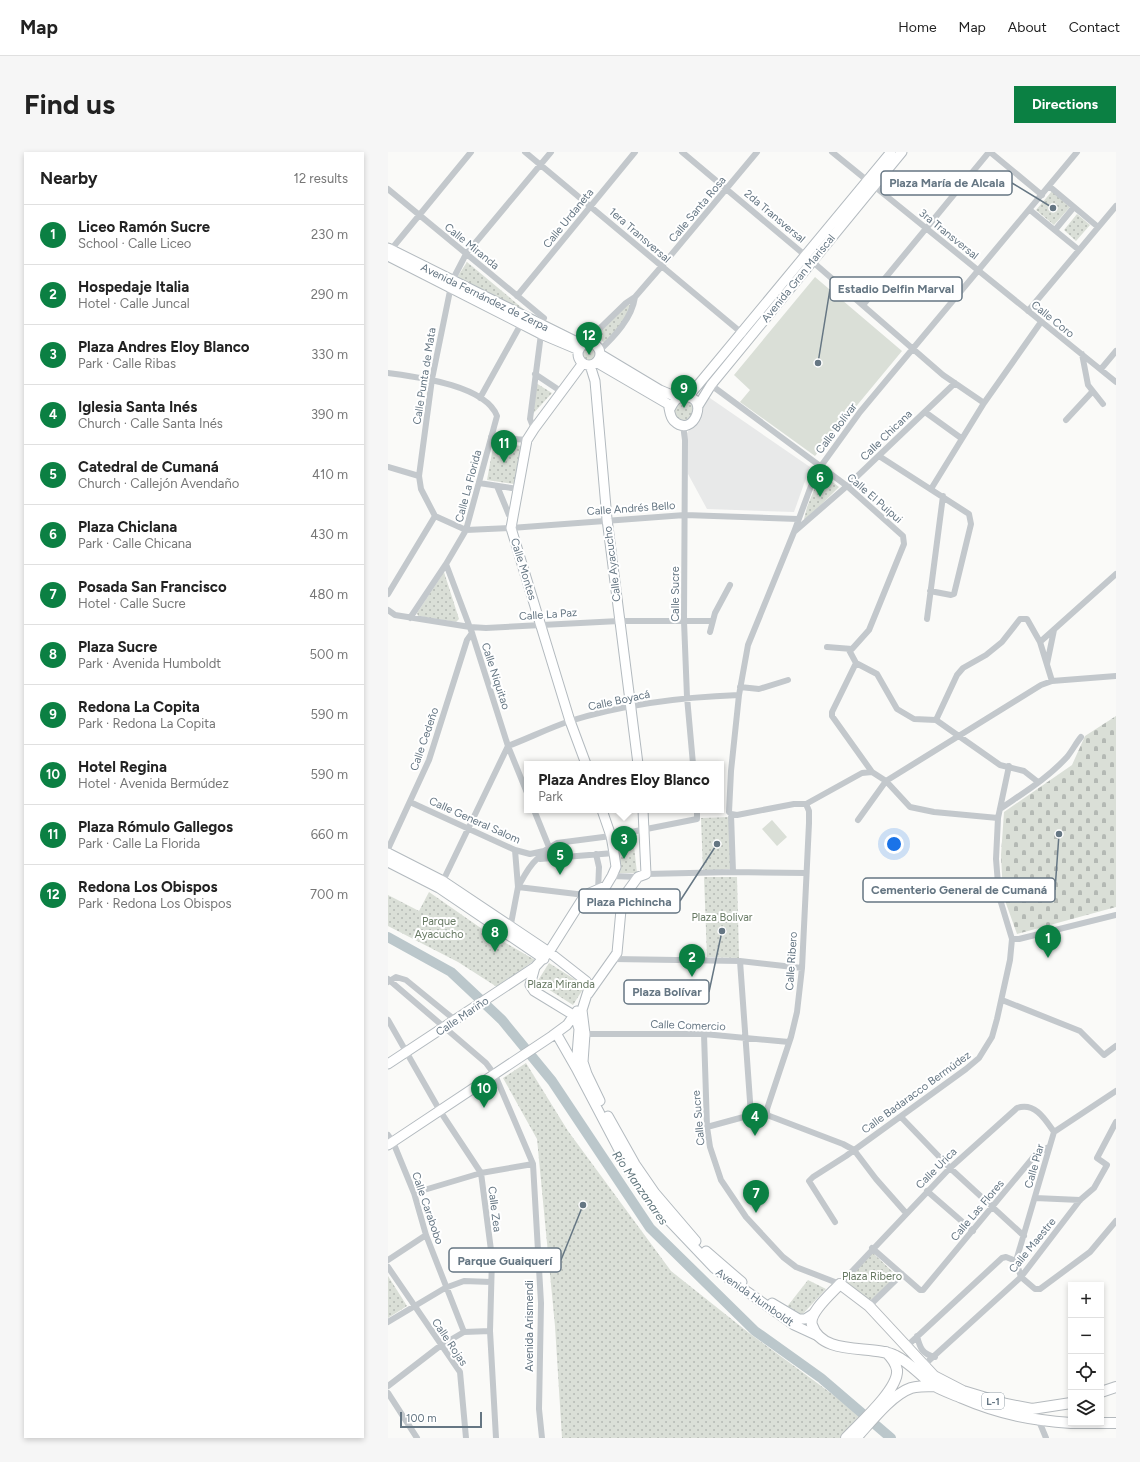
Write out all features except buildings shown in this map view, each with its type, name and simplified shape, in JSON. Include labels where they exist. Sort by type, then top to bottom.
[{"type":"main road","points":[[820,1337],[812,1325],[813,1314],[840,1284]]},
{"type":"main road","name":"L-1","points":[[840,1284],[869,1306],[907,1346],[923,1366],[934,1376],[964,1391],[1006,1404],[1032,1409],[1068,1403]]},
{"type":"main road","name":"Avenida Humboldt","points":[[820,1337],[828,1342],[850,1349],[886,1352]]},
{"type":"main road","points":[[886,1352],[894,1362],[897,1371],[892,1395]]},
{"type":"main road","name":"L-1","points":[[886,1352],[905,1361],[935,1386],[990,1408],[1012,1416],[1039,1421],[1068,1423]]},
{"type":"main road","points":[[846,1438],[857,1433],[892,1395],[911,1388],[935,1386]]},
{"type":"main road","points":[[1104,1391],[1115,1388]]},
{"type":"main road","name":"L-1","points":[[1104,1423],[1116,1423]]},
{"type":"street","points":[[389,252],[471,152]]},
{"type":"street","name":"1era Transversal","points":[[525,152],[745,336]]},
{"type":"street","name":"Calle Punta de Mata","points":[[419,476],[432,379],[451,285],[466,254],[551,152]]},
{"type":"street","name":"Calle Urdaneta","points":[[517,296],[635,152]]},
{"type":"street","name":"2da Transversal","points":[[682,152],[863,305],[943,375],[984,403]]},
{"type":"street","name":"Calle Santa Rosa","points":[[584,346],[611,316],[635,296],[661,267],[757,152]]},
{"type":"street","name":"3ra Transversal","points":[[832,152],[978,271]]},
{"type":"street","name":"Avenida Gran Mariscal","points":[[698,406],[745,336],[870,184],[891,152]]},
{"type":"street","name":"Avenida Gran Mariscal","points":[[870,184],[902,152]]},
{"type":"street","points":[[863,305],[990,152],[1042,195]]},
{"type":"street","name":"Calle Bolívar","points":[[734,872],[731,814],[729,812],[731,771],[740,687],[748,645],[798,519],[821,466],[860,412],[1077,152]]},
{"type":"street","points":[[1049,186],[1098,227]]},
{"type":"street","name":"Calle Miranda","points":[[388,189],[544,318]]},
{"type":"street","points":[[1028,311],[1116,206]]},
{"type":"street","points":[[1055,230],[1074,207]]},
{"type":"street","points":[[1030,210],[1079,250]]},
{"type":"street","name":"Avenida Fernández de Zerpa","points":[[389,252],[541,334],[584,346]]},
{"type":"street","name":"Calle Coro","points":[[978,271],[1116,382]]},
{"type":"street","name":"Avenida Fernández de Zerpa","points":[[451,285],[584,346]]},
{"type":"street","name":"Calle Santa Rosa","points":[[594,359],[627,319],[634,306],[635,296]]},
{"type":"street","points":[[931,489],[984,403],[1041,322]]},
{"type":"street","points":[[388,373],[432,379],[461,389],[480,398],[521,324]]},
{"type":"street","points":[[534,429],[530,419],[541,334]]},
{"type":"street","name":"Avenida Gran Mariscal","points":[[684,397],[745,336]]},
{"type":"street","points":[[584,346],[596,345],[594,359]]},
{"type":"street","name":"Calle Ayacucho","points":[[584,346],[579,358],[594,359],[607,520],[638,761]]},
{"type":"street","points":[[1101,369],[1116,351]]},
{"type":"street","points":[[1082,354],[1088,386],[1103,404]]},
{"type":"street","points":[[594,359],[660,390],[693,400],[698,406],[696,418],[691,423],[683,425],[673,420],[668,404],[594,359]]},
{"type":"street","name":"Calle Montes","points":[[585,761],[570,721],[511,528],[527,440],[562,392],[594,359]]},
{"type":"street","points":[[535,374],[562,392]]},
{"type":"street","name":"Calle Chicana","points":[[794,532],[847,486],[956,383]]},
{"type":"street","name":"Calle El Puipui","points":[[711,385],[847,486],[904,536],[905,540],[869,630],[852,649],[849,650]]},
{"type":"street","points":[[1066,420],[1092,392]]},
{"type":"street","points":[[670,409],[673,402],[684,397]]},
{"type":"street","name":"Calle La Florida","points":[[410,618],[446,564],[466,530],[497,416],[492,408],[480,398]]},
{"type":"street","points":[[925,412],[962,438]]},
{"type":"street","name":"Calle Sucre","points":[[683,425],[686,440],[684,621],[687,697],[693,761]]},
{"type":"street","points":[[491,436],[527,440]]},
{"type":"street","points":[[879,456],[970,514],[971,524],[954,594],[951,596],[930,591]]},
{"type":"street","points":[[388,467],[419,476],[421,489],[435,516],[466,530]]},
{"type":"street","points":[[479,483],[518,489]]},
{"type":"street","points":[[497,486],[509,515],[513,519]]},
{"type":"street","points":[[927,619],[943,496]]},
{"type":"street","name":"Calle Andrés Bello","points":[[466,530],[511,528],[685,514],[798,519]]},
{"type":"street","points":[[388,594],[435,516]]},
{"type":"street","name":"Calle Niquitao","points":[[446,564],[471,630],[508,746],[524,786]]},
{"type":"street","points":[[1040,642],[1116,574]]},
{"type":"street","points":[[710,632],[712,621],[730,585]]},
{"type":"street","name":"Calle La Paz","points":[[388,610],[395,615],[471,630],[540,624],[619,621],[712,621]]},
{"type":"street","points":[[936,720],[957,675],[963,668],[986,655],[1002,642],[1020,618],[1027,619],[1040,642],[1052,681]]},
{"type":"street","name":"Calle Cedeño","points":[[388,850],[429,760],[471,630]]},
{"type":"street","points":[[1047,665],[1054,630]]},
{"type":"street","points":[[827,647],[849,650],[856,663],[877,674],[897,709],[914,719],[936,720],[958,737],[1000,765],[1009,766],[1024,771],[1038,782]]},
{"type":"street","points":[[856,663],[832,712],[832,716],[872,772],[886,781],[910,807],[934,812],[998,818]]},
{"type":"street","points":[[858,820],[886,781],[1041,685],[1052,681],[1116,676]]},
{"type":"street","points":[[740,687],[759,689],[788,680]]},
{"type":"street","name":"Calle Boyacá","points":[[508,746],[570,721],[631,706],[687,697],[739,695]]},
{"type":"street","points":[[1000,808],[1038,782],[1068,756],[1081,737]]},
{"type":"street","points":[[441,884],[508,746]]},
{"type":"street","name":"Calle Badaracco Bermúdez","points":[[835,1222],[808,1181],[901,1117],[979,1058],[992,1037],[1002,1000],[1010,960],[1012,939],[999,896],[996,859],[998,818],[1009,766]]},
{"type":"street","points":[[731,814],[737,815],[794,804],[806,804],[862,773],[872,772]]},
{"type":"street","name":"Calle General Salom","points":[[410,802],[515,850],[530,854],[544,851],[557,843],[612,836],[698,819],[697,813]]},
{"type":"street","name":"Calle Ribero","points":[[766,1115],[797,1012],[802,968],[806,873],[810,823],[809,811],[806,804]]},
{"type":"street","points":[[518,887],[536,860],[544,856],[549,847],[535,813]]},
{"type":"street","points":[[518,887],[585,895],[598,891],[610,882],[616,867],[612,836],[603,813]]},
{"type":"street","points":[[390,1141],[440,1111],[495,1075],[554,1035],[575,1016],[585,998],[614,959],[618,948],[620,904],[622,899],[642,875],[645,830],[643,813]]},
{"type":"street","points":[[510,931],[518,887],[515,850]]},
{"type":"street","points":[[536,860],[614,852]]},
{"type":"street","name":"Avenida Humboldt","points":[[388,853],[441,884],[589,984],[582,1010],[585,1034],[583,1062],[586,1074],[635,1164],[655,1193],[700,1246],[739,1280],[767,1300],[799,1319],[804,1319],[813,1314]]},
{"type":"street","points":[[596,854],[599,867],[598,891]]},
{"type":"street","name":"Avenida Humboldt","points":[[388,862],[441,884]]},
{"type":"street","points":[[612,876],[734,872],[806,873]]},
{"type":"street","points":[[576,1068],[579,1029],[575,1016],[534,991],[530,985],[535,967],[546,955],[585,895]]},
{"type":"street","points":[[1012,939],[1019,939],[1116,915]]},
{"type":"street","points":[[614,959],[740,961],[802,968]]},
{"type":"street","points":[[740,961],[750,1115]]},
{"type":"street","name":"Calle Mariño","points":[[388,1064],[535,967]]},
{"type":"street","points":[[389,981],[396,977],[406,980],[455,1020]]},
{"type":"street","name":"Avenida Arismendi","points":[[389,981],[446,1027],[486,1063],[495,1075],[533,1164],[541,1303],[539,1409],[542,1438]]},
{"type":"street","points":[[1002,1000],[1080,1031],[1104,1055],[1116,1046]]},
{"type":"street","name":"Calle Zea","points":[[388,1020],[440,1111],[481,1173],[492,1258],[490,1332],[496,1438]]},
{"type":"street","name":"Calle Comercio","points":[[585,1034],[704,1034],[789,1042]]},
{"type":"street","name":"Calle Sucre","points":[[704,1034],[707,1127],[710,1147],[721,1180],[746,1216],[783,1256],[796,1267],[840,1284]]},
{"type":"street","name":"L-1","points":[[554,1035],[576,1068]]},
{"type":"street","name":"Avenida Humboldt","points":[[576,1068],[629,1169],[656,1207],[714,1268],[794,1325],[820,1337]]},
{"type":"street","name":"Calle Piar","points":[[1016,1261],[1054,1132],[1116,1091]]},
{"type":"street","name":"Calle Urica","points":[[840,1284],[872,1248],[950,1168],[1017,1108],[1024,1105],[1034,1108],[1054,1132]]},
{"type":"street","points":[[707,1127],[750,1115],[766,1115],[843,1144],[854,1150],[873,1176],[906,1213]]},
{"type":"street","points":[[901,1117],[950,1168],[1024,1236]]},
{"type":"street","name":"Calle Maestre","points":[[923,1366],[935,1357],[1021,1277],[1080,1200],[1094,1188],[1107,1164],[1097,1158],[1116,1122]]},
{"type":"street","name":"Calle Carabobo","points":[[390,1141],[414,1194],[426,1235],[445,1288],[464,1332]]},
{"type":"street","name":"Calle Las Flores","points":[[902,1274],[920,1290],[923,1290],[1036,1154],[1049,1147]]},
{"type":"street","points":[[414,1194],[481,1173],[533,1164]]},
{"type":"street","points":[[927,1191],[973,1231]]},
{"type":"street","points":[[1035,1198],[1080,1200]]},
{"type":"street","points":[[907,1346],[1002,1258],[1006,1257],[1016,1261],[1021,1277],[1035,1289],[1040,1288],[1090,1252],[1116,1221]]},
{"type":"street","points":[[388,1260],[426,1235]]},
{"type":"street","points":[[869,1306],[902,1274],[872,1248]]},
{"type":"street","name":"Calle Rojas","points":[[388,1267],[415,1305],[440,1346],[460,1372],[466,1438]]},
{"type":"street","points":[[388,1322],[445,1288],[464,1281],[491,1282]]},
{"type":"street","points":[[388,1386],[440,1346],[464,1332],[490,1332]]},
{"type":"street","points":[[917,1336],[921,1350],[928,1355],[935,1357]]},
{"type":"street","points":[[388,1393],[417,1438]]},
{"type":"street","points":[[1039,1421],[1046,1438]]},
{"type":"shaded area","points":[[707,396],[810,467],[794,512],[707,509],[688,474],[687,433],[703,412],[702,403]]},
{"type":"green space","points":[[1052,191],[1070,207],[1054,225],[1036,210]]},
{"type":"green space","points":[[1077,214],[1090,225],[1076,241],[1064,230]]},
{"type":"green space","points":[[467,262],[527,312],[456,279]]},
{"type":"green space","points":[[815,277],[902,351],[815,456],[740,402],[750,390],[734,375]]},
{"type":"green space","points":[[628,304],[631,305],[622,323],[606,344],[595,335]]},
{"type":"green space","points":[[586,346],[592,346],[597,351],[595,360],[592,362],[586,362],[581,357],[581,351]]},
{"type":"green space","points":[[536,383],[552,393],[531,416]]},
{"type":"green space","points":[[684,401],[691,404],[694,411],[691,418],[684,421],[677,418],[674,411],[677,404]]},
{"type":"green space","points":[[494,442],[521,446],[514,484],[487,480]]},
{"type":"green space","points":[[821,473],[839,487],[806,520],[804,519],[807,507]]},
{"type":"green space","points":[[444,572],[459,619],[456,622],[418,616],[417,613]]},
{"type":"green space","points":[[1116,716],[1116,907],[1017,934],[1003,895],[1001,855],[1004,812],[1072,765],[1085,736]]},
{"type":"green space","points":[[731,817],[731,869],[703,871],[701,818]]},
{"type":"green space","points":[[772,820],[787,837],[777,846],[762,829]]},
{"type":"green space","points":[[633,837],[637,873],[615,873],[611,838]]},
{"type":"green space","name":"Plaza Bolivar","points":[[704,877],[737,877],[739,958],[707,957]]},
{"type":"green space","name":"Parque Ayacucho","points":[[429,892],[485,931],[535,960],[497,987],[458,962],[388,926],[388,895],[419,911]]},
{"type":"green space","name":"Plaza Miranda","points":[[549,963],[585,986],[573,1005],[537,982]]},
{"type":"green space","points":[[526,1063],[568,1131],[671,1271],[749,1333],[862,1416],[842,1438],[562,1438],[555,1326],[537,1139],[503,1078]]},
{"type":"green space","name":"Plaza Ribero","points":[[872,1252],[897,1276],[868,1303],[844,1285]]},
{"type":"green space","points":[[388,1276],[407,1306],[388,1318]]},
{"type":"green space","points":[[808,1280],[826,1289],[799,1318],[786,1308]]},
{"type":"waterway","name":"Río Manzanares","points":[[388,937],[451,972],[502,1020],[552,1081],[650,1228],[755,1331],[821,1378],[891,1438]]},
{"type":"place","name":"Plaza María de Alcala","points":[[1053,208]]},
{"type":"place","name":"Redona Los Obispos","points":[[589,355]]},
{"type":"place","name":"Estadio Delfin Marval","points":[[818,363]]},
{"type":"place","name":"Redona La Copita","points":[[684,408]]},
{"type":"place","name":"Plaza Rómulo Gallegos","points":[[504,463]]},
{"type":"place","name":"Plaza Chiclana","points":[[820,497]]},
{"type":"place","name":"Cementerio General de Cumaná","points":[[1059,834]]},
{"type":"place","name":"Plaza Pichincha","points":[[717,844]]},
{"type":"place","name":"Plaza Andres Eloy Blanco","points":[[624,859]]},
{"type":"place","name":"Catedral de Cumaná","points":[[560,875]]},
{"type":"place","name":"Plaza Bolívar","points":[[722,931]]},
{"type":"place","name":"Plaza Sucre","points":[[495,952]]},
{"type":"place","name":"Liceo Ramón Sucre","points":[[1048,958]]},
{"type":"place","name":"Hospedaje Italia","points":[[692,977]]},
{"type":"place","name":"Hotel Regina","points":[[484,1108]]},
{"type":"place","name":"Iglesia Santa Inés","points":[[755,1136]]},
{"type":"place","name":"Parque Guaiquerí","points":[[583,1205]]},
{"type":"place","name":"Posada San Francisco","points":[[756,1213]]}]
